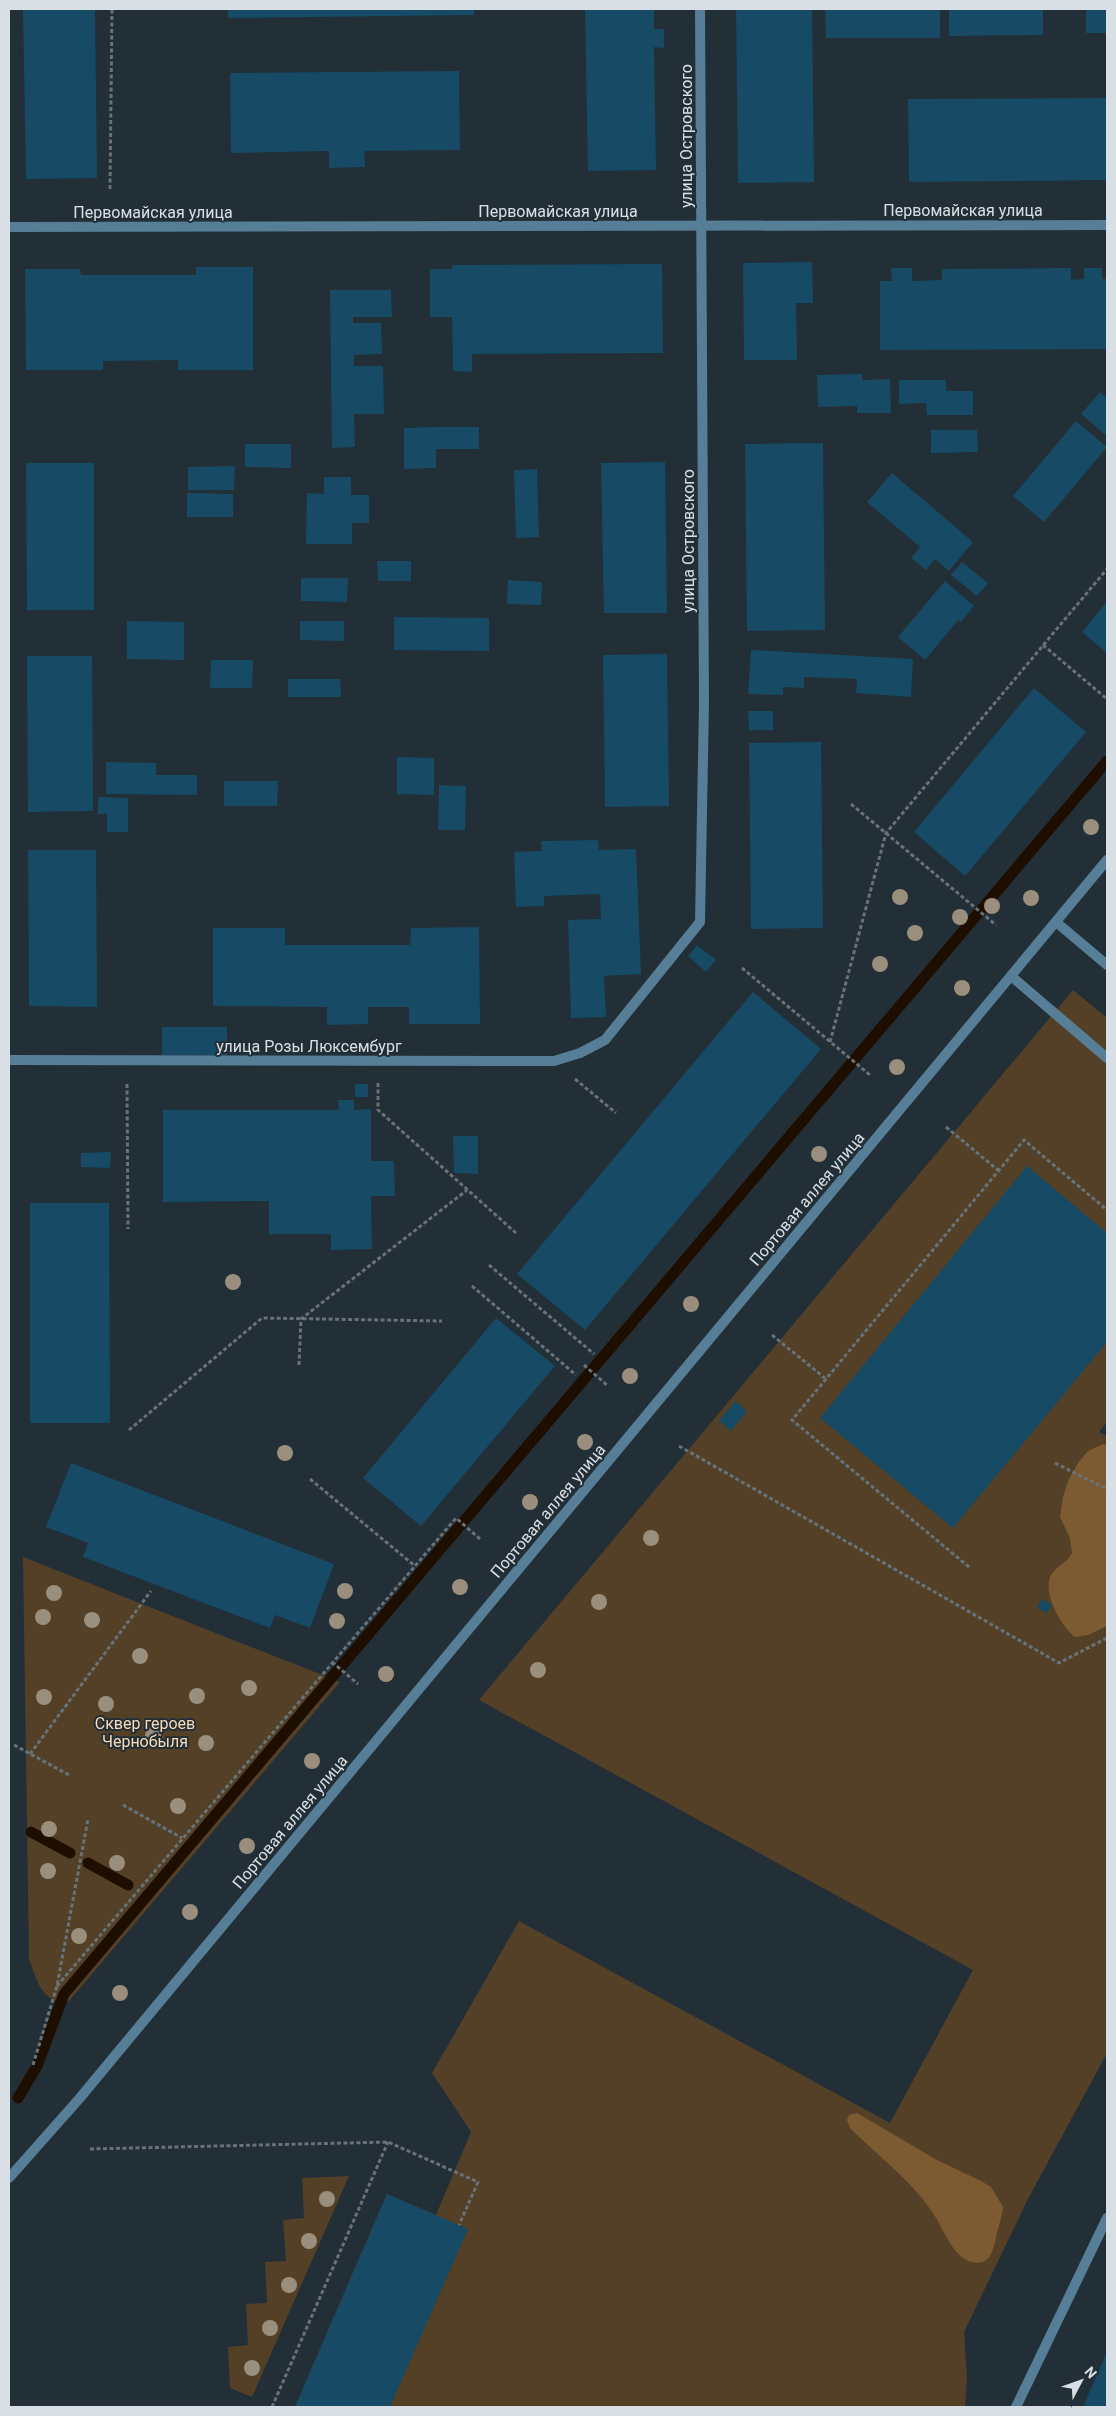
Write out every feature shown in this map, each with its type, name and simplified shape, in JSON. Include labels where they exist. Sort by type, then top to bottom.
[{"type":"street","name":"улица Островского","points":[[605,1040],[700,922],[704,703],[700,9]]},
{"type":"street","name":"Первомайская улица","points":[[9,227],[1107,225]]},
{"type":"street","name":"Портовая аллея улица","points":[[9,2178],[79,2100],[1107,860]]},
{"type":"street","points":[[1056,922],[1107,965]]},
{"type":"street","points":[[1011,976],[1107,1058]]},
{"type":"street","name":"улица Розы Люксембург","points":[[9,1060],[554,1061],[580,1053],[605,1040]]},
{"type":"street","points":[[1016,2407],[1107,2218]]},
{"type":"path","points":[[110,189],[112,9]]},
{"type":"path","points":[[830,1042],[886,833],[1107,569]]},
{"type":"path","points":[[1043,645],[1107,699]]},
{"type":"path","points":[[851,804],[996,925]]},
{"type":"path","points":[[742,968],[870,1075]]},
{"type":"path","points":[[554,1061],[616,1113]]},
{"type":"path","points":[[378,1078],[378,1110],[516,1233]]},
{"type":"path","points":[[127,1079],[128,1228]]},
{"type":"path","points":[[946,1127],[999,1171]]},
{"type":"path","points":[[969,1567],[792,1420],[1024,1140],[1107,1210]]},
{"type":"path","points":[[299,1365],[301,1320],[467,1190]]},
{"type":"path","points":[[489,1265],[594,1354]]},
{"type":"path","points":[[472,1286],[576,1375]]},
{"type":"path","points":[[129,1430],[262,1318],[442,1321]]},
{"type":"path","points":[[772,1335],[826,1379]]},
{"type":"path","points":[[584,1366],[608,1386]]},
{"type":"path","points":[[679,1446],[1059,1663],[1107,1638]]},
{"type":"path","points":[[1055,1464],[1107,1488]]},
{"type":"path","points":[[310,1479],[415,1566]]},
{"type":"path","points":[[57,1986],[456,1518],[480,1539]]},
{"type":"path","points":[[30,1754],[151,1591]]},
{"type":"path","points":[[334,1663],[358,1684]]},
{"type":"path","points":[[14,1745],[69,1775]]},
{"type":"path","points":[[123,1805],[182,1838]]},
{"type":"path","points":[[33,2066],[57,1986],[88,1820]]},
{"type":"path","points":[[272,2407],[388,2142]]},
{"type":"path","points":[[90,2149],[388,2142],[478,2182],[459,2225]]},
{"type":"green space","points":[[1073,990],[1107,1018],[1107,1422],[1099,1432],[1107,1436],[1107,2053],[1028,2199],[964,2332],[967,2377],[965,2407],[295,2407],[387,2194],[436,2215],[471,2132],[432,2073],[519,1921],[890,2123],[973,1970],[479,1700]]},
{"type":"green space","name":"Сквер героев Чернобыля","points":[[23,1557],[340,1682],[69,2001],[52,1999],[46,1995],[34,1974],[29,1958]]},
{"type":"green space","points":[[349,2176],[252,2397],[230,2388],[228,2347],[248,2345],[246,2304],[267,2303],[265,2262],[286,2261],[283,2220],[304,2218],[302,2178]]},
{"type":"shaded area","points":[[1103,1444],[1107,1445],[1107,1626],[1088,1635],[1075,1637],[1064,1625],[1054,1609],[1049,1591],[1049,1582],[1053,1572],[1072,1553],[1070,1538],[1060,1517],[1068,1481],[1078,1463],[1088,1451]]},
{"type":"shaded area","points":[[857,2113],[937,2160],[991,2187],[1003,2207],[993,2249],[988,2258],[979,2263],[972,2262],[959,2255],[949,2242],[933,2213],[915,2190],[850,2128],[847,2120],[849,2115]]},
{"type":"building","points":[[23,9],[95,9],[97,178],[26,179]]},
{"type":"building","points":[[228,9],[474,9],[474,15],[228,18]]},
{"type":"building","points":[[585,9],[654,9],[654,29],[664,29],[664,48],[654,47],[656,170],[588,171]]},
{"type":"building","points":[[736,9],[812,9],[814,182],[738,183]]},
{"type":"building","points":[[825,9],[940,9],[940,38],[826,38]]},
{"type":"building","points":[[949,9],[1043,9],[1043,35],[949,36]]},
{"type":"building","points":[[1086,9],[1107,9],[1107,33],[1086,33]]},
{"type":"building","points":[[459,71],[460,150],[364,151],[365,167],[329,168],[329,151],[231,153],[230,73]]},
{"type":"building","points":[[1107,98],[1107,180],[909,182],[908,99]]},
{"type":"building","points":[[812,262],[813,303],[796,303],[797,360],[744,360],[743,263]]},
{"type":"building","points":[[662,264],[663,353],[472,354],[472,372],[453,371],[452,317],[430,317],[430,269],[452,269],[452,265]]},
{"type":"building","points":[[196,267],[253,267],[253,370],[178,370],[178,360],[103,361],[103,370],[26,370],[25,269],[80,269],[81,275],[196,275]]},
{"type":"building","points":[[891,268],[912,268],[912,281],[942,280],[942,269],[1071,268],[1071,280],[1084,279],[1084,268],[1102,268],[1102,279],[1107,279],[1107,349],[880,350],[880,281],[892,281]]},
{"type":"building","points":[[330,290],[391,290],[392,317],[353,317],[353,323],[381,323],[382,354],[354,355],[354,366],[383,366],[384,414],[354,414],[355,447],[332,448]]},
{"type":"building","points":[[862,374],[862,380],[890,379],[891,413],[857,413],[857,406],[818,407],[817,375]]},
{"type":"building","points":[[899,380],[946,380],[946,391],[973,391],[973,415],[927,415],[926,403],[899,404]]},
{"type":"building","points":[[1100,392],[1107,398],[1107,436],[1081,414]]},
{"type":"building","points":[[1076,421],[1107,447],[1044,522],[1013,496]]},
{"type":"building","points":[[479,427],[479,449],[436,449],[436,468],[404,469],[404,428]]},
{"type":"building","points":[[931,430],[977,430],[978,452],[931,453]]},
{"type":"building","points":[[823,443],[825,630],[747,631],[745,444]]},
{"type":"building","points":[[245,444],[291,444],[291,468],[245,467]]},
{"type":"building","points":[[665,462],[667,613],[604,613],[601,463]]},
{"type":"building","points":[[26,463],[94,463],[94,610],[27,610]]},
{"type":"building","points":[[235,466],[234,490],[188,490],[188,467]]},
{"type":"building","points":[[537,469],[539,537],[516,538],[514,470]]},
{"type":"building","points":[[892,473],[973,542],[949,571],[935,559],[926,570],[911,558],[920,547],[867,502]]},
{"type":"building","points":[[324,477],[351,477],[351,495],[369,495],[369,523],[352,523],[352,544],[306,544],[307,493],[324,494]]},
{"type":"building","points":[[187,493],[233,494],[233,517],[187,517]]},
{"type":"building","points":[[377,561],[411,561],[411,581],[378,581]]},
{"type":"building","points":[[962,562],[988,583],[977,596],[951,575]]},
{"type":"building","points":[[301,578],[348,578],[347,602],[301,601]]},
{"type":"building","points":[[508,580],[542,582],[541,605],[507,604]]},
{"type":"building","points":[[945,581],[974,606],[961,622],[958,620],[925,660],[898,637]]},
{"type":"building","points":[[1107,601],[1107,653],[1082,632]]},
{"type":"building","points":[[394,617],[489,618],[489,651],[394,650]]},
{"type":"building","points":[[127,621],[184,622],[184,660],[127,659]]},
{"type":"building","points":[[300,621],[344,621],[344,641],[300,640]]},
{"type":"building","points":[[751,650],[913,659],[911,697],[856,693],[857,679],[804,677],[804,688],[783,687],[783,695],[748,694]]},
{"type":"building","points":[[667,654],[669,806],[605,807],[603,655]]},
{"type":"building","points":[[27,656],[92,656],[93,811],[28,812]]},
{"type":"building","points":[[211,660],[253,660],[252,688],[210,688]]},
{"type":"building","points":[[288,679],[340,679],[341,697],[288,697]]},
{"type":"building","points":[[1034,688],[1086,732],[965,876],[914,832]]},
{"type":"building","points":[[748,711],[773,711],[773,730],[749,730]]},
{"type":"building","points":[[821,742],[823,928],[751,929],[749,743]]},
{"type":"building","points":[[397,757],[434,758],[434,795],[397,794]]},
{"type":"building","points":[[106,762],[156,763],[156,775],[197,775],[197,795],[106,794]]},
{"type":"building","points":[[224,781],[278,781],[277,806],[224,806]]},
{"type":"building","points":[[439,785],[466,786],[465,830],[438,830]]},
{"type":"building","points":[[98,797],[128,798],[128,832],[107,832],[107,814],[98,814]]},
{"type":"building","points":[[598,840],[599,850],[636,849],[641,974],[604,976],[606,1017],[571,1018],[568,920],[601,919],[600,894],[544,896],[544,906],[516,907],[514,852],[542,851],[541,841]]},
{"type":"building","points":[[28,850],[96,850],[97,1007],[29,1006]]},
{"type":"building","points":[[479,927],[480,1024],[409,1024],[409,1007],[368,1007],[368,1024],[327,1025],[327,1007],[213,1006],[213,928],[285,928],[285,945],[410,945],[411,928]]},
{"type":"building","points":[[697,945],[716,960],[706,972],[688,956]]},
{"type":"building","points":[[753,992],[821,1049],[585,1330],[517,1274]]},
{"type":"building","points":[[162,1027],[227,1027],[227,1055],[162,1055]]},
{"type":"building","points":[[355,1084],[368,1084],[368,1097],[355,1097]]},
{"type":"building","points":[[338,1100],[354,1100],[354,1110],[371,1109],[371,1161],[394,1161],[395,1196],[371,1196],[372,1249],[331,1250],[331,1234],[269,1234],[269,1201],[163,1202],[163,1110],[339,1110]]},
{"type":"building","points":[[453,1136],[478,1136],[478,1174],[454,1173]]},
{"type":"building","points":[[111,1152],[110,1168],[81,1167],[81,1153]]},
{"type":"building","points":[[1027,1166],[1107,1233],[1107,1342],[953,1528],[820,1418]]},
{"type":"building","points":[[30,1203],[109,1203],[110,1423],[30,1423]]},
{"type":"building","points":[[496,1318],[555,1366],[421,1526],[363,1478]]},
{"type":"building","points":[[735,1401],[747,1411],[731,1431],[719,1421]]},
{"type":"building","points":[[71,1463],[334,1564],[310,1628],[275,1615],[270,1628],[83,1557],[88,1543],[46,1527]]},
{"type":"building","points":[[1042,1599],[1052,1605],[1047,1613],[1037,1608]]},
{"type":"building","points":[[387,2194],[468,2229],[390,2407],[295,2407]]},
{"type":"building","points":[[1107,2352],[1107,2407],[1083,2407]]},
{"type":"waterway","points":[[18,2098],[37,2066],[64,1994],[1107,761]]},
{"type":"waterway","points":[[31,1832],[70,1853]]},
{"type":"waterway","points":[[88,1863],[128,1885]]}]
